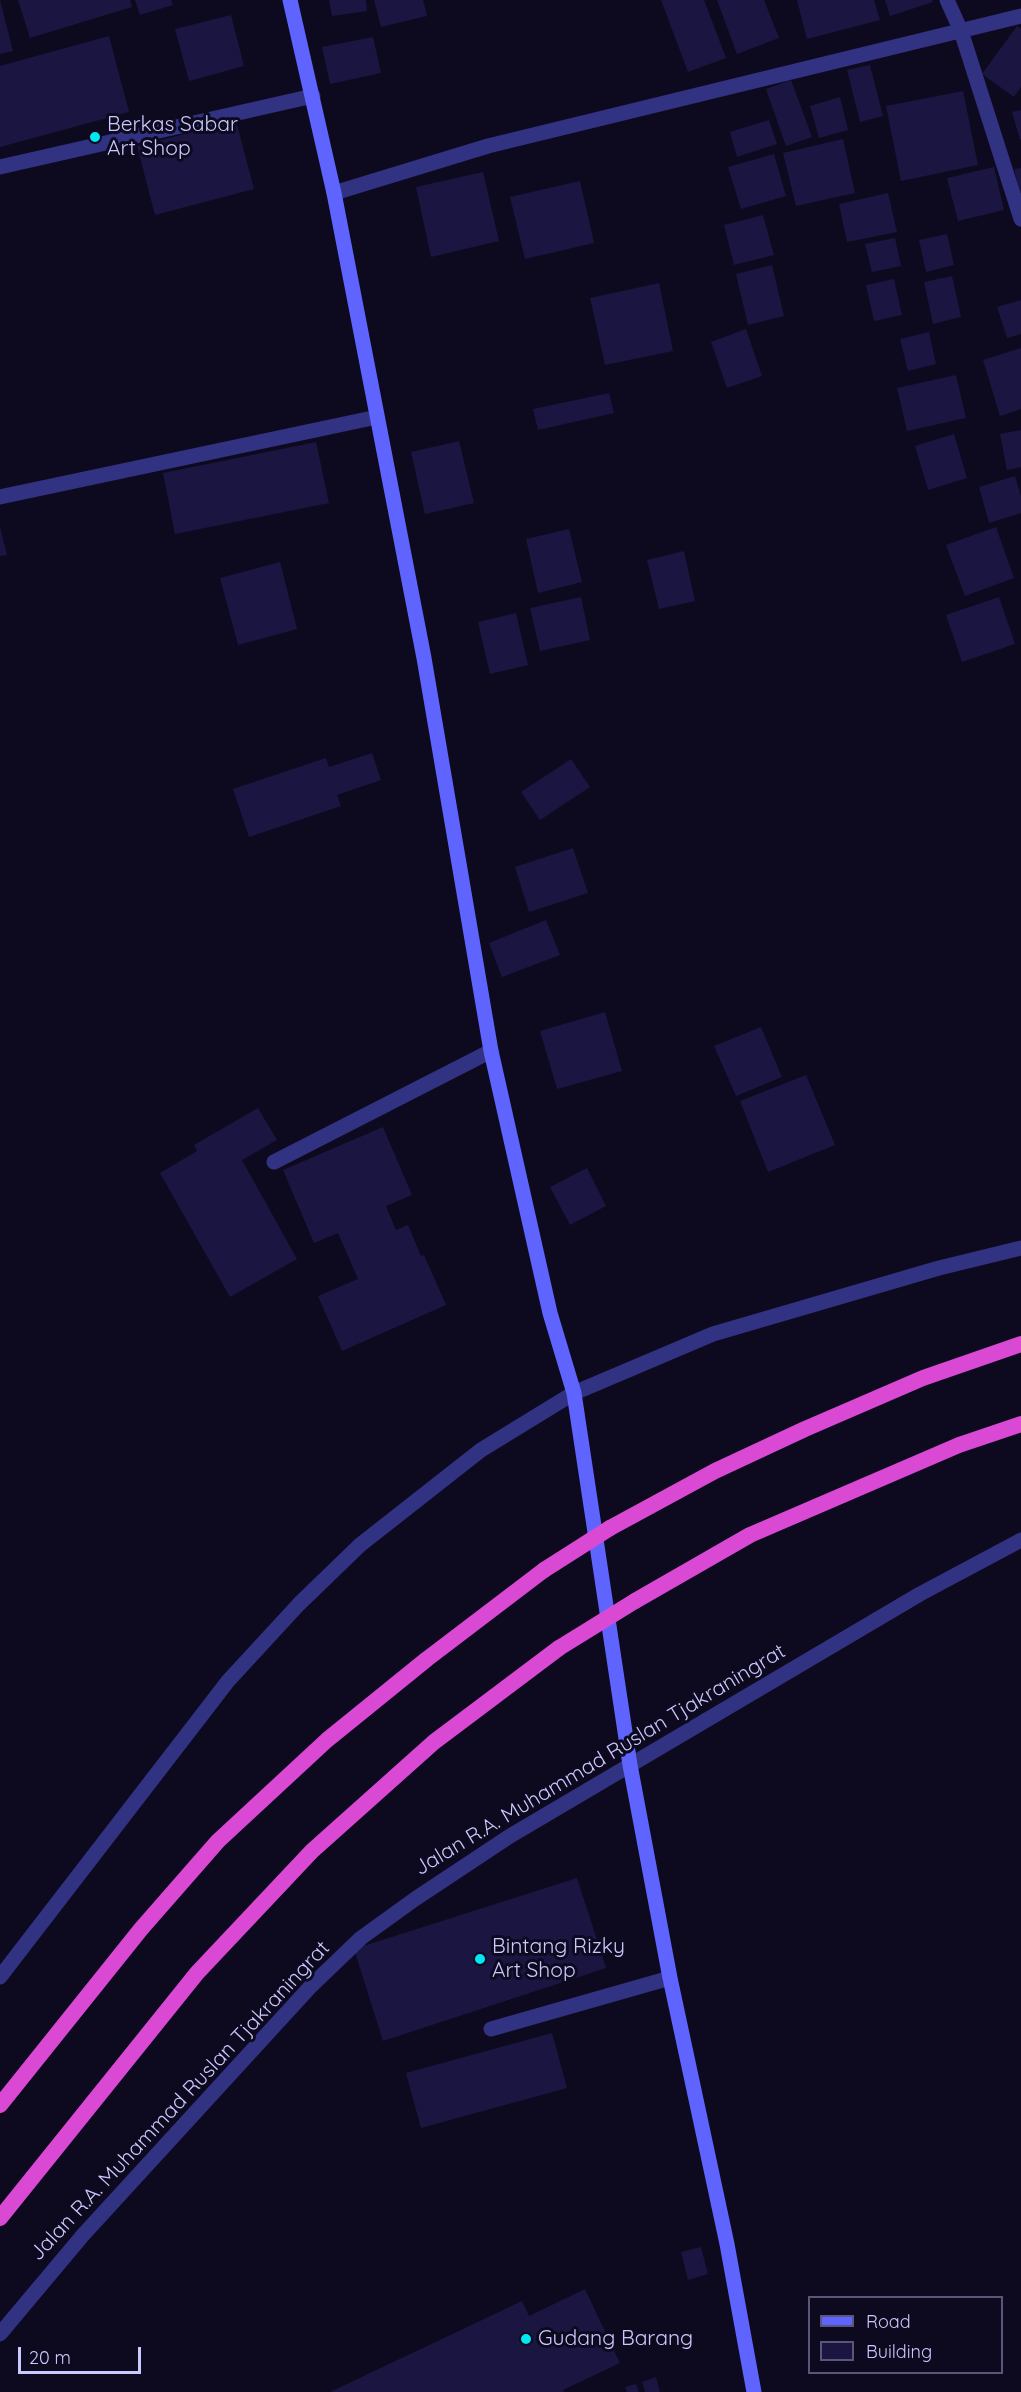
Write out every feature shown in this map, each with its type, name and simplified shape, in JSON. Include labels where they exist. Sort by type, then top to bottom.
[{"type":"highway","points":[[0,2105],[141,1929],[218,1841],[327,1740],[427,1659],[544,1570],[610,1528],[715,1471],[923,1378],[1021,1344]]},
{"type":"highway","points":[[0,2218],[197,1973],[312,1851],[434,1742],[559,1648],[688,1569],[770,1526],[959,1445],[1021,1424]]},
{"type":"main road","points":[[290,0],[334,193],[424,658],[491,1051],[550,1313],[574,1393],[630,1765],[670,1978],[727,2244],[754,2392]]},
{"type":"street","points":[[947,0],[961,31],[1021,219]]},
{"type":"street","points":[[334,193],[488,146],[795,69],[1021,16]]},
{"type":"street","points":[[0,167],[313,96]]},
{"type":"street","points":[[0,497],[376,417]]},
{"type":"street","points":[[274,1162],[491,1051]]},
{"type":"street","points":[[0,1977],[228,1681],[300,1604],[360,1545],[481,1450],[574,1393],[713,1334],[939,1268],[1021,1248]]},
{"type":"street","name":"Jalan R.A. Muhammad Ruslan Tjakraningrat","points":[[0,2334],[83,2235],[311,1986],[362,1938],[415,1899],[510,1836],[920,1594],[1021,1540]]},
{"type":"street","points":[[491,2029],[670,1978]]},
{"type":"building","points":[[0,0],[13,51],[0,54]]},
{"type":"building","points":[[18,0],[130,0],[132,7],[30,38]]},
{"type":"building","points":[[135,0],[171,0],[173,5],[140,15]]},
{"type":"building","points":[[329,0],[366,0],[367,11],[332,16]]},
{"type":"building","points":[[374,0],[423,0],[427,16],[381,27]]},
{"type":"building","points":[[661,0],[704,0],[726,58],[688,72]]},
{"type":"building","points":[[717,0],[764,0],[779,38],[737,54]]},
{"type":"building","points":[[797,0],[874,0],[880,20],[807,39]]},
{"type":"building","points":[[885,0],[932,0],[933,2],[890,16]]},
{"type":"building","points":[[231,15],[244,66],[189,81],[175,29]]},
{"type":"building","points":[[1017,26],[1021,29],[1021,87],[1014,97],[982,74]]},
{"type":"building","points":[[109,36],[129,112],[0,147],[0,66]]},
{"type":"building","points":[[373,37],[381,73],[330,84],[322,47]]},
{"type":"building","points":[[870,65],[883,116],[860,122],[847,70]]},
{"type":"building","points":[[791,80],[812,137],[786,146],[766,89]]},
{"type":"building","points":[[963,91],[978,165],[901,181],[886,106]]},
{"type":"building","points":[[840,97],[848,130],[819,138],[810,106]]},
{"type":"building","points":[[1021,110],[1021,139],[1020,140],[1012,112]]},
{"type":"building","points":[[769,120],[777,144],[737,157],[730,132]]},
{"type":"building","points":[[236,121],[254,189],[155,215],[137,146]]},
{"type":"building","points":[[843,139],[855,193],[796,206],[783,153]]},
{"type":"building","points":[[774,154],[786,196],[741,209],[728,167]]},
{"type":"building","points":[[994,167],[1004,210],[958,221],[947,178]]},
{"type":"building","points":[[1021,168],[1021,195],[1020,195],[1014,169]]},
{"type":"building","points":[[483,172],[499,241],[431,257],[416,187]]},
{"type":"building","points":[[580,181],[594,243],[525,259],[510,197]]},
{"type":"building","points":[[888,193],[897,232],[847,242],[839,204]]},
{"type":"building","points":[[763,215],[774,255],[734,265],[724,225]]},
{"type":"building","points":[[947,234],[954,265],[926,272],[919,240]]},
{"type":"building","points":[[895,238],[901,266],[872,272],[865,244]]},
{"type":"building","points":[[772,265],[784,316],[748,325],[736,274]]},
{"type":"building","points":[[952,276],[961,317],[933,324],[924,282]]},
{"type":"building","points":[[894,279],[902,315],[874,321],[866,285]]},
{"type":"building","points":[[659,283],[673,351],[605,365],[590,298]]},
{"type":"building","points":[[1021,300],[1021,334],[1007,338],[997,307]]},
{"type":"building","points":[[746,329],[762,376],[727,388],[711,342]]},
{"type":"building","points":[[929,332],[936,364],[908,371],[900,339]]},
{"type":"building","points":[[1021,348],[1021,409],[1000,416],[983,360]]},
{"type":"building","points":[[956,375],[966,418],[907,431],[897,388]]},
{"type":"building","points":[[609,393],[614,413],[538,430],[533,409]]},
{"type":"building","points":[[1021,430],[1021,467],[1007,470],[1000,434]]},
{"type":"building","points":[[954,434],[967,478],[928,490],[915,446]]},
{"type":"building","points":[[459,441],[474,503],[425,514],[411,452]]},
{"type":"building","points":[[316,442],[329,503],[175,534],[163,473]]},
{"type":"building","points":[[1015,476],[1021,496],[1021,513],[989,523],[979,487]]},
{"type":"building","points":[[0,527],[7,555],[0,556]]},
{"type":"building","points":[[996,527],[1014,578],[965,596],[946,545]]},
{"type":"building","points":[[569,529],[582,582],[538,593],[526,539]]},
{"type":"building","points":[[684,551],[695,601],[659,609],[647,560]]},
{"type":"building","points":[[280,562],[297,629],[238,645],[220,578]]},
{"type":"building","points":[[581,597],[590,640],[540,651],[530,608]]},
{"type":"building","points":[[999,597],[1015,644],[962,662],[946,615]]},
{"type":"building","points":[[516,613],[528,665],[490,674],[478,622]]},
{"type":"building","points":[[372,753],[381,780],[337,795],[341,806],[249,837],[233,789],[326,758],[329,767]]},
{"type":"building","points":[[571,759],[590,787],[540,820],[521,792]]},
{"type":"building","points":[[573,848],[588,893],[529,912],[515,867]]},
{"type":"building","points":[[546,920],[560,955],[502,977],[489,943]]},
{"type":"building","points":[[605,1012],[622,1071],[557,1089],[540,1031]]},
{"type":"building","points":[[761,1027],[782,1077],[736,1096],[714,1046]]},
{"type":"building","points":[[806,1075],[835,1145],[768,1172],[740,1101]]},
{"type":"building","points":[[258,1108],[277,1140],[242,1160],[297,1259],[230,1297],[160,1173],[197,1151],[194,1145]]},
{"type":"building","points":[[383,1127],[412,1195],[386,1206],[396,1230],[408,1225],[446,1305],[342,1351],[318,1296],[358,1279],[338,1233],[314,1243],[283,1170]]},
{"type":"building","points":[[587,1168],[606,1206],[570,1225],[550,1187]]},
{"type":"building","name":"Bintang Rizky Art Shop","points":[[577,1878],[606,1968],[383,2041],[354,1949]]},
{"type":"building","points":[[552,2033],[567,2088],[421,2128],[406,2073]]},
{"type":"building","points":[[701,2247],[708,2274],[688,2280],[681,2252]]},
{"type":"building","name":"Gudang Barang","points":[[585,2289],[620,2363],[563,2390],[564,2392],[330,2392],[522,2301],[529,2316]]},
{"type":"building","points":[[656,2377],[660,2392],[645,2392],[642,2382]]},
{"type":"building","points":[[636,2384],[639,2392],[627,2392],[625,2387]]},
{"type":"place","name":"Berkas Sabar Art Shop","points":[[95,137]]},
{"type":"place","name":"Bintang Rizky Art Shop","points":[[480,1959]]},
{"type":"place","name":"Gudang Barang","points":[[526,2339]]}]
